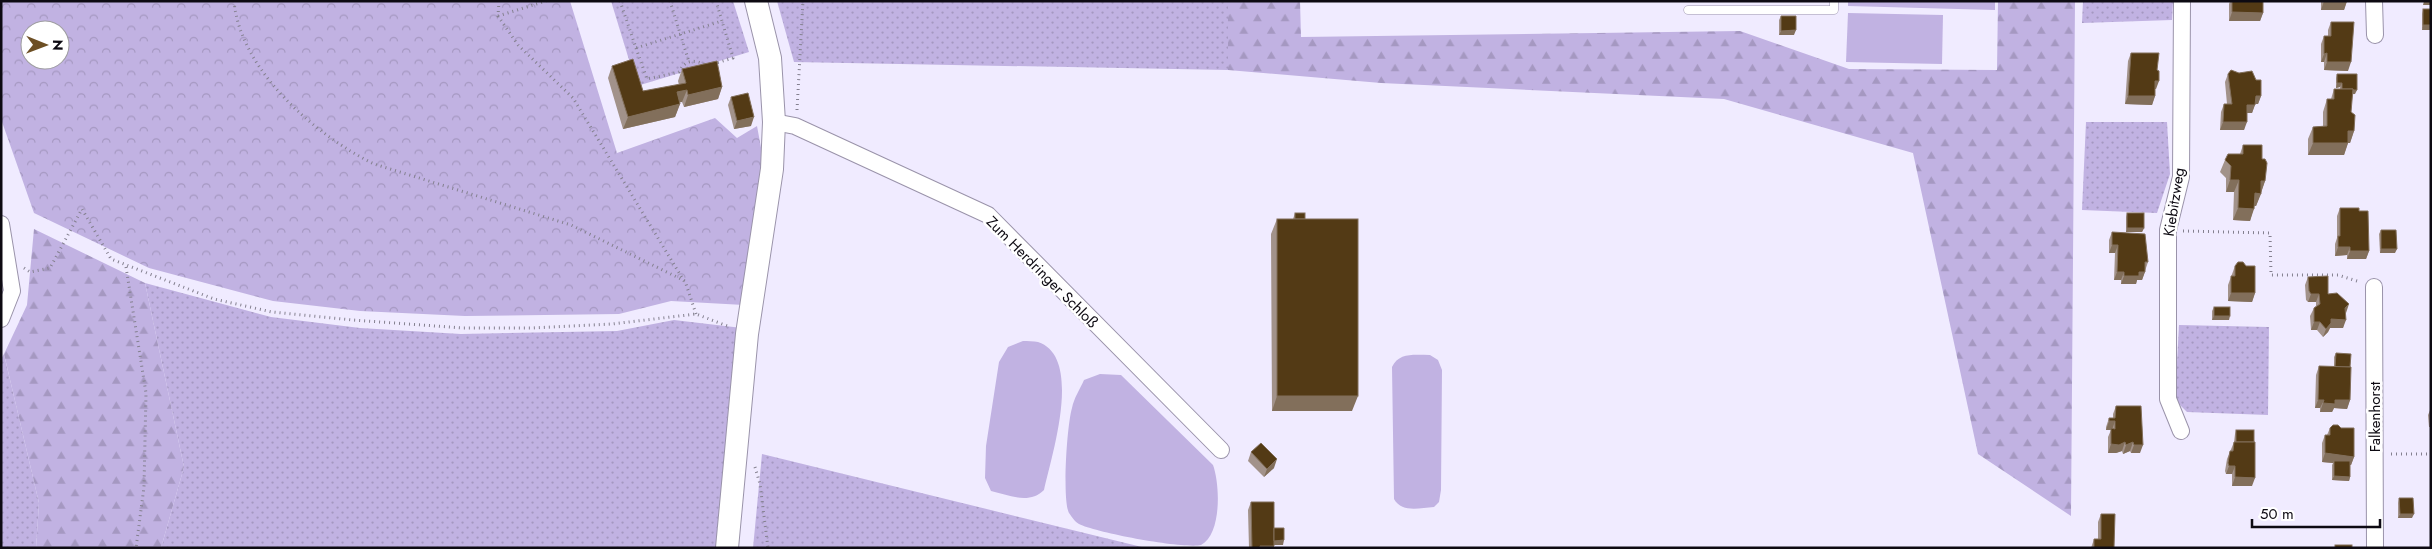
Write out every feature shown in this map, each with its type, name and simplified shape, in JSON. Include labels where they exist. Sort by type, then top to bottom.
[{"type":"street","points":[[727,548],[747,334],[772,169],[785,124],[756,1]]},
{"type":"street","name":"Kiebitzweg","points":[[2180,431],[2168,399],[2168,230],[2181,177],[2182,1]]},
{"type":"street","points":[[2374,1],[2374,35]]},
{"type":"street","name":"Zum Herdringer Schloß","points":[[785,124],[988,216],[1220,450]]},
{"type":"street","points":[[1,224],[12,291],[1,318]]},
{"type":"street","name":"Falkenhorst","points":[[2374,287],[2375,548]]},
{"type":"lane","points":[[1688,10],[1834,10],[1834,1]]},
{"type":"path","points":[[234,1],[238,29],[276,88],[295,110],[322,134],[352,153],[374,164],[571,225],[685,281]]},
{"type":"path","points":[[499,1],[498,16],[518,45],[573,98],[685,281],[696,314]]},
{"type":"path","points":[[498,16],[546,1]]},
{"type":"path","points":[[620,1],[647,79],[679,72],[683,65],[689,62],[700,62],[708,66],[733,58],[716,1]]},
{"type":"path","points":[[670,1],[689,62]]},
{"type":"path","points":[[785,124],[803,1]]},
{"type":"path","points":[[636,48],[722,22]]},
{"type":"path","points":[[8,260],[30,272],[50,268],[82,209],[111,259],[126,267],[214,299],[272,312],[463,328],[532,328],[612,324],[696,314],[747,334]]},
{"type":"path","points":[[2168,230],[2270,233],[2271,275],[2338,275],[2374,287]]},
{"type":"path","points":[[126,267],[146,393],[144,488],[136,548]]},
{"type":"path","points":[[2375,454],[2431,454]]},
{"type":"path","points":[[754,466],[760,484],[768,548]]},
{"type":"green space","points":[[1,1],[570,1],[617,153],[715,118],[737,138],[757,126],[764,164],[744,305],[671,301],[619,314],[465,316],[360,311],[273,301],[149,268],[34,213],[1,119]]},
{"type":"green space","points":[[611,1],[733,1],[749,52],[637,86]]},
{"type":"green space","points":[[777,1],[1228,1],[1228,70],[794,62]]},
{"type":"green space","points":[[1228,1],[1300,1],[1301,37],[1740,31],[1849,69],[1997,70],[1998,1],[2075,1],[2071,516],[1978,454],[1913,153],[1724,99],[1381,83],[1228,70]]},
{"type":"green space","points":[[1848,1],[1995,1],[1995,10],[1848,6]]},
{"type":"green space","points":[[2083,1],[2173,1],[2172,20],[2082,23]]},
{"type":"green space","points":[[1848,13],[1943,15],[1942,64],[1846,62]]},
{"type":"green space","points":[[2086,122],[2167,122],[2170,174],[2157,213],[2082,210]]},
{"type":"green space","points":[[34,229],[145,283],[184,467],[161,548],[36,548],[39,503],[4,354],[27,305]]},
{"type":"green space","points":[[145,283],[271,317],[360,328],[461,334],[617,331],[674,320],[742,328],[721,548],[161,548],[184,467]]},
{"type":"green space","points":[[2179,325],[2269,327],[2268,415],[2187,412],[2175,400]]},
{"type":"green space","points":[[1023,341],[1038,342],[1052,351],[1059,367],[1062,387],[1057,433],[1044,490],[1032,497],[1019,498],[991,491],[985,478],[986,446],[999,362],[1008,347]]},
{"type":"green space","points":[[4,354],[39,503],[36,548],[1,548],[1,359]]},
{"type":"green space","points":[[1408,355],[1430,355],[1438,360],[1442,370],[1441,490],[1439,502],[1434,507],[1406,508],[1394,499],[1392,367],[1399,359]]},
{"type":"green space","points":[[1100,374],[1121,375],[1213,465],[1217,484],[1218,508],[1213,531],[1201,545],[1177,545],[1103,532],[1079,524],[1069,513],[1066,493],[1066,462],[1068,429],[1072,408],[1084,380]]},
{"type":"green space","points":[[762,454],[1146,548],[753,548]]},
{"type":"building","points":[[2232,1],[2263,1],[2263,13],[2232,12]]},
{"type":"building","points":[[2423,9],[2431,9],[2431,25],[2423,25]]},
{"type":"building","points":[[1781,16],[1796,16],[1796,30],[1781,31]]},
{"type":"building","points":[[2331,22],[2354,22],[2351,62],[2327,62],[2327,53],[2324,54],[2324,36],[2331,36]]},
{"type":"building","points":[[2131,53],[2159,53],[2157,70],[2159,71],[2159,81],[2155,81],[2155,96],[2128,96]]},
{"type":"building","points":[[633,59],[643,91],[686,83],[682,69],[717,61],[722,87],[688,95],[687,90],[677,92],[680,104],[628,117],[612,66]]},
{"type":"building","points":[[2231,70],[2239,73],[2252,71],[2256,80],[2261,80],[2261,96],[2256,96],[2255,105],[2247,105],[2247,122],[2223,122],[2224,104],[2232,104],[2228,74]]},
{"type":"building","points":[[2337,74],[2357,74],[2357,90],[2342,89],[2342,83],[2337,83]]},
{"type":"building","points":[[2334,89],[2353,89],[2351,112],[2355,115],[2354,131],[2348,131],[2348,143],[2313,143],[2313,127],[2327,126],[2327,99],[2334,99]]},
{"type":"building","points":[[748,93],[754,117],[737,121],[731,97]]},
{"type":"building","points":[[2243,145],[2262,145],[2262,159],[2265,159],[2267,163],[2265,181],[2261,181],[2261,194],[2255,193],[2254,209],[2238,208],[2239,180],[2230,180],[2231,166],[2225,160],[2228,154],[2243,154]]},
{"type":"building","points":[[2340,208],[2359,208],[2359,211],[2368,211],[2369,251],[2350,251],[2350,247],[2338,247]]},
{"type":"building","points":[[1295,213],[1305,213],[1305,219],[1295,219]]},
{"type":"building","points":[[2127,213],[2144,213],[2144,228],[2127,228]]},
{"type":"building","points":[[1277,219],[1358,219],[1358,396],[1277,396]]},
{"type":"building","points":[[2381,230],[2396,230],[2397,249],[2381,249]]},
{"type":"building","points":[[2112,232],[2145,234],[2148,262],[2145,262],[2145,272],[2139,272],[2139,276],[2124,276],[2124,272],[2117,272],[2118,245],[2112,245]]},
{"type":"building","points":[[2238,262],[2243,262],[2246,266],[2255,266],[2255,293],[2231,293],[2231,276],[2235,276],[2235,266]]},
{"type":"building","points":[[2328,276],[2328,294],[2337,293],[2349,304],[2345,308],[2346,320],[2331,319],[2331,323],[2326,329],[2320,322],[2314,322],[2314,308],[2320,304],[2319,294],[2311,294],[2309,291],[2308,277]]},
{"type":"building","points":[[2214,307],[2230,307],[2230,316],[2214,316]]},
{"type":"building","points":[[2336,353],[2351,354],[2350,367],[2335,367]]},
{"type":"building","points":[[2319,366],[2351,367],[2350,400],[2335,400],[2335,404],[2323,403],[2324,400],[2318,400]]},
{"type":"building","points":[[2116,406],[2141,406],[2143,445],[2134,445],[2133,442],[2126,445],[2125,442],[2119,445],[2111,444],[2111,428],[2115,429],[2115,421],[2109,421],[2109,418],[2115,418]]},
{"type":"building","points":[[2333,425],[2338,425],[2341,428],[2354,428],[2354,457],[2325,453],[2325,435],[2330,435],[2330,428]]},
{"type":"building","points":[[2236,430],[2254,430],[2254,442],[2236,442]]},
{"type":"building","points":[[2234,442],[2255,442],[2255,478],[2235,477],[2235,466],[2229,466],[2228,463],[2230,451],[2233,451]]},
{"type":"building","points":[[1261,443],[1277,459],[1267,469],[1251,452]]},
{"type":"building","points":[[2334,461],[2350,461],[2350,477],[2334,476]]},
{"type":"building","points":[[2399,498],[2413,498],[2414,514],[2400,514]]},
{"type":"building","points":[[1251,502],[1274,502],[1274,546],[1252,548]]},
{"type":"building","points":[[2101,514],[2115,514],[2114,548],[2094,548],[2094,539],[2101,539]]},
{"type":"building","points":[[1274,528],[1284,528],[1284,540],[1274,541]]},
{"type":"building","points":[[2335,545],[2352,545],[2352,548],[2335,548]]}]
